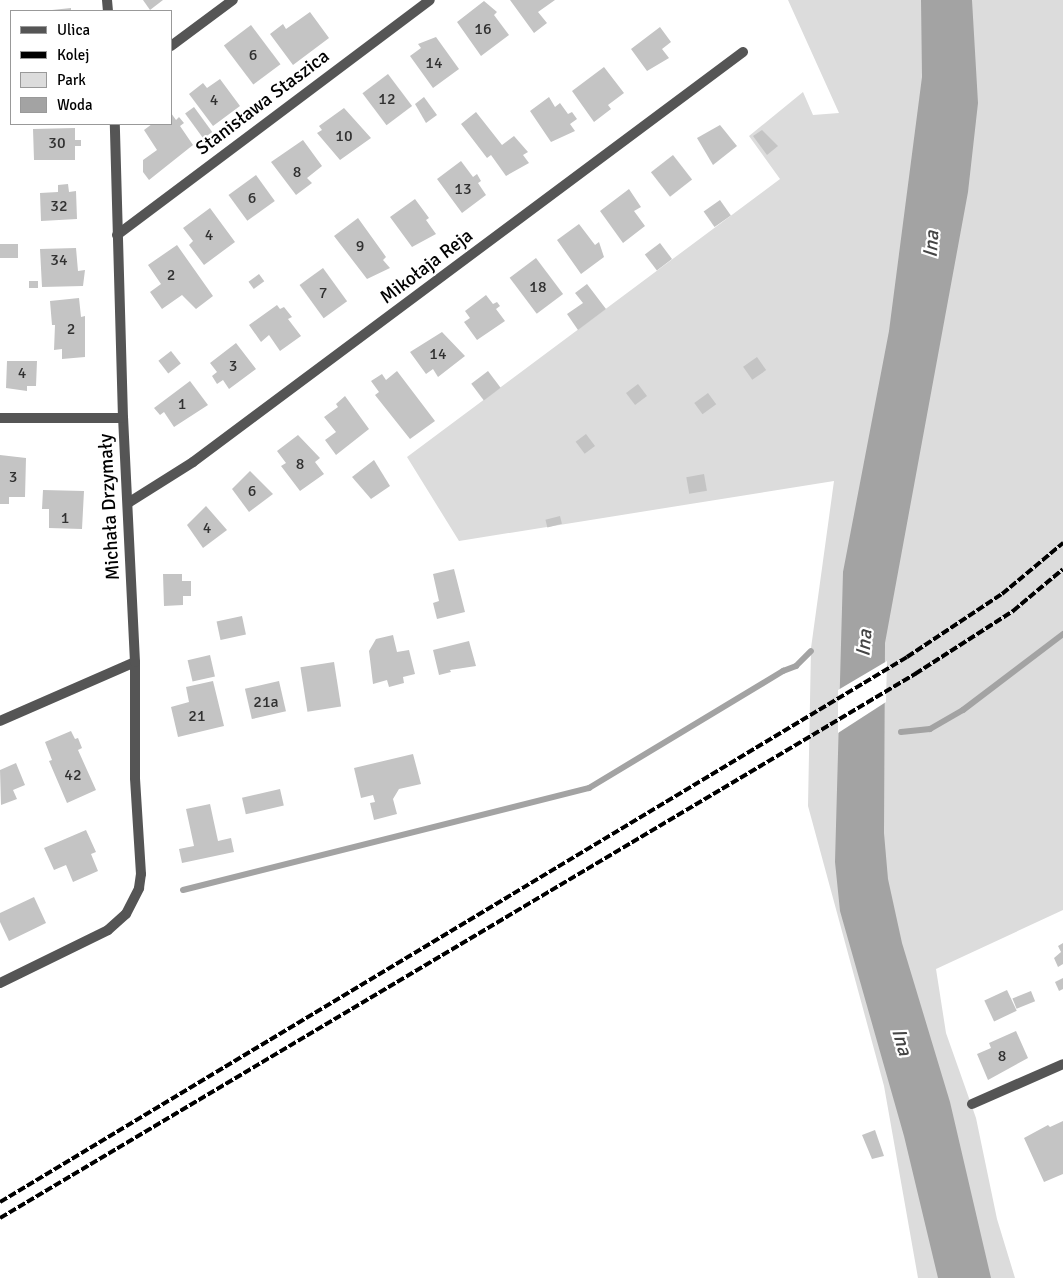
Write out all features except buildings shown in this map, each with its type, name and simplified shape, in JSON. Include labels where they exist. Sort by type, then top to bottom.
[{"type":"street","points":[[172,45],[233,0]]},
{"type":"street","name":"Stanisława Staszica","points":[[116,235],[430,0]]},
{"type":"street","name":"Mikołaja Reja","points":[[128,503],[193,462],[744,52]]},
{"type":"street","name":"Michała Drzymały","points":[[0,983],[108,930],[126,914],[139,888],[141,874],[135,778],[135,662],[116,235],[115,125]]},
{"type":"street","points":[[0,418],[123,418]]},
{"type":"street","points":[[0,721],[135,662]]},
{"type":"street","points":[[972,1104],[1063,1064]]},
{"type":"green space","points":[[788,0],[1063,0],[1063,910],[936,969],[946,1033],[976,1118],[997,1219],[1015,1278],[918,1278],[884,1086],[808,806],[811,648],[834,481],[459,541],[407,457],[780,179],[749,136],[803,92],[813,115],[839,113]]},
{"type":"water","name":"Ina","points":[[921,0],[972,0],[978,103],[968,192],[885,643],[884,833],[888,879],[902,943],[950,1102],[991,1278],[938,1278],[904,1136],[840,911],[835,862],[843,572],[889,331],[922,77]]},
{"type":"pier","points":[[887,661],[886,702],[838,733],[838,690]]},
{"type":"waterway","points":[[901,732],[930,729],[963,710],[1063,634]]},
{"type":"waterway","points":[[183,890],[589,788],[783,671],[796,666],[811,651]]},
{"type":"railway","points":[[0,1202],[907,657],[1002,594],[1063,543]]},
{"type":"railway","points":[[0,1218],[915,674],[1013,611],[1063,569]]}]
